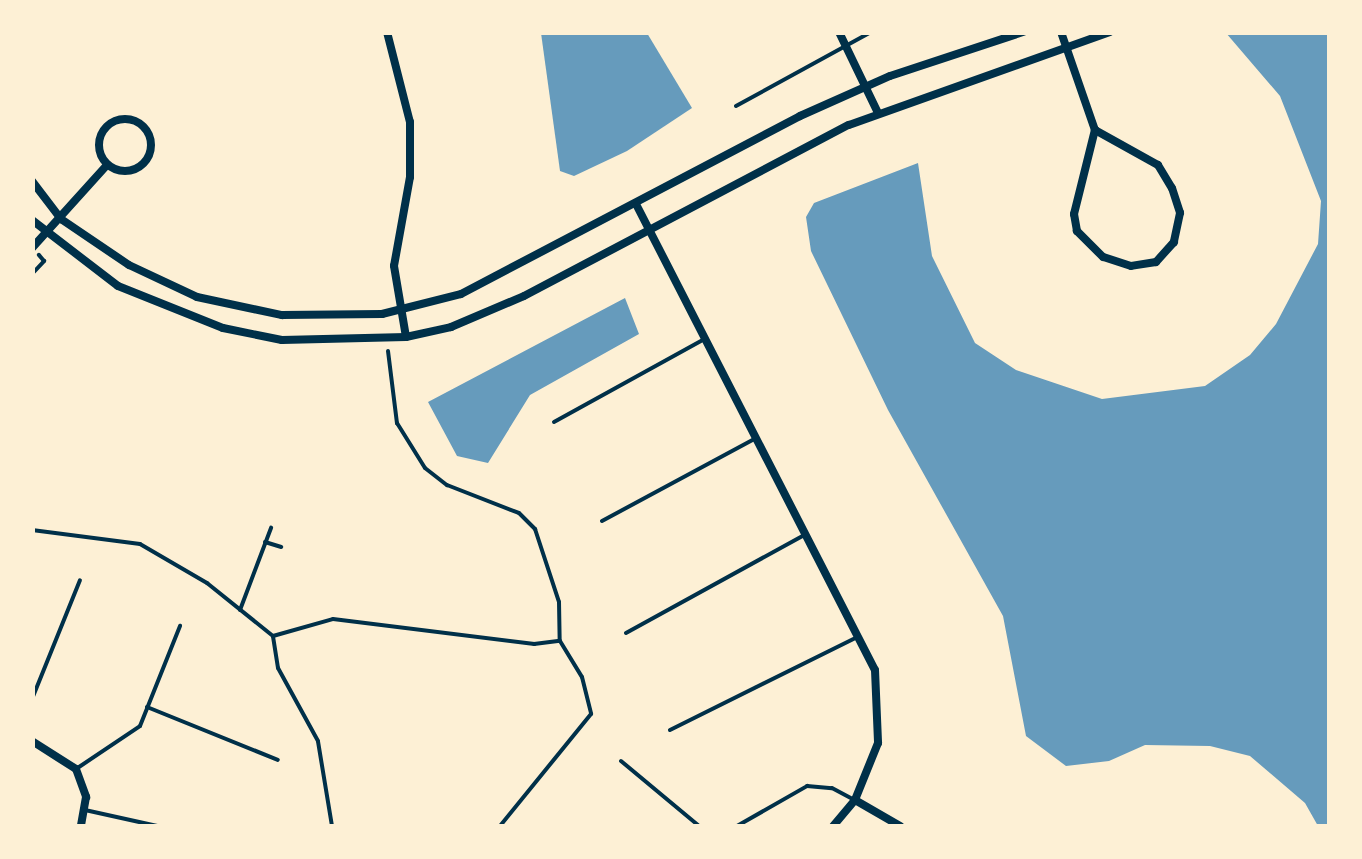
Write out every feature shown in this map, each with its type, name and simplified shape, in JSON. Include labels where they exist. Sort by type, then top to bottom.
[{"type":"street","points":[[386,32],[405,94],[412,150],[395,255],[399,312],[406,337]]},
{"type":"street","points":[[838,32],[878,113]]},
{"type":"street","points":[[32,181],[61,219],[143,272],[227,306],[331,318],[399,312],[461,294],[865,87],[1023,32]]},
{"type":"street","points":[[1061,32],[1095,130],[1074,214],[1077,230],[1103,257],[1131,266],[1156,262],[1174,242],[1180,213],[1172,188],[1158,165],[1095,130]]},
{"type":"street","points":[[32,220],[45,235],[118,286],[223,328],[282,340],[406,337],[450,327],[524,296],[878,113],[1110,32]]},
{"type":"street","points":[[132,119],[145,127],[151,151],[145,164],[121,172],[107,165],[98,144],[104,128],[132,119]]},
{"type":"street","points":[[33,248],[107,165]]},
{"type":"street","points":[[637,206],[808,532],[875,670],[878,743],[855,800],[833,826]]},
{"type":"street","points":[[32,741],[76,769],[85,810],[81,826]]},
{"type":"street","points":[[855,800],[900,826]]},
{"type":"lane","points":[[736,106],[871,32]]},
{"type":"lane","points":[[554,422],[706,338]]},
{"type":"lane","points":[[602,521],[758,437]]},
{"type":"lane","points":[[626,634],[808,532]]},
{"type":"lane","points":[[32,699],[80,580]]},
{"type":"lane","points":[[76,769],[128,738],[146,707],[180,626]]},
{"type":"lane","points":[[670,730],[859,636]]},
{"type":"lane","points":[[146,707],[278,760]]},
{"type":"lane","points":[[620,761],[699,826]]},
{"type":"lane","points":[[737,826],[807,786],[832,788],[855,800]]},
{"type":"lane","points":[[85,810],[157,826]]},
{"type":"path","points":[[32,274],[44,261],[33,248]]},
{"type":"path","points":[[386,339],[404,442],[447,486],[519,513],[535,529],[559,602],[560,641],[582,677],[591,714],[500,826]]},
{"type":"path","points":[[240,610],[271,528]]},
{"type":"path","points":[[32,530],[140,544],[240,610],[272,636],[278,668],[318,741],[332,826]]},
{"type":"path","points":[[266,542],[281,546]]},
{"type":"path","points":[[272,636],[333,619],[534,644],[560,641]]},
{"type":"water","points":[[541,33],[647,33],[692,108],[627,151],[574,176],[560,171]]},
{"type":"water","points":[[1226,33],[1329,33],[1329,826],[1318,826],[1305,803],[1250,756],[1210,746],[1145,745],[1109,761],[1066,766],[1026,736],[1003,616],[888,410],[811,251],[806,217],[814,203],[918,163],[932,256],[975,343],[1016,370],[1102,399],[1205,386],[1250,355],[1276,324],[1318,244],[1321,201],[1280,96]]},
{"type":"water","points":[[625,298],[639,334],[530,395],[488,463],[457,456],[428,402]]}]
